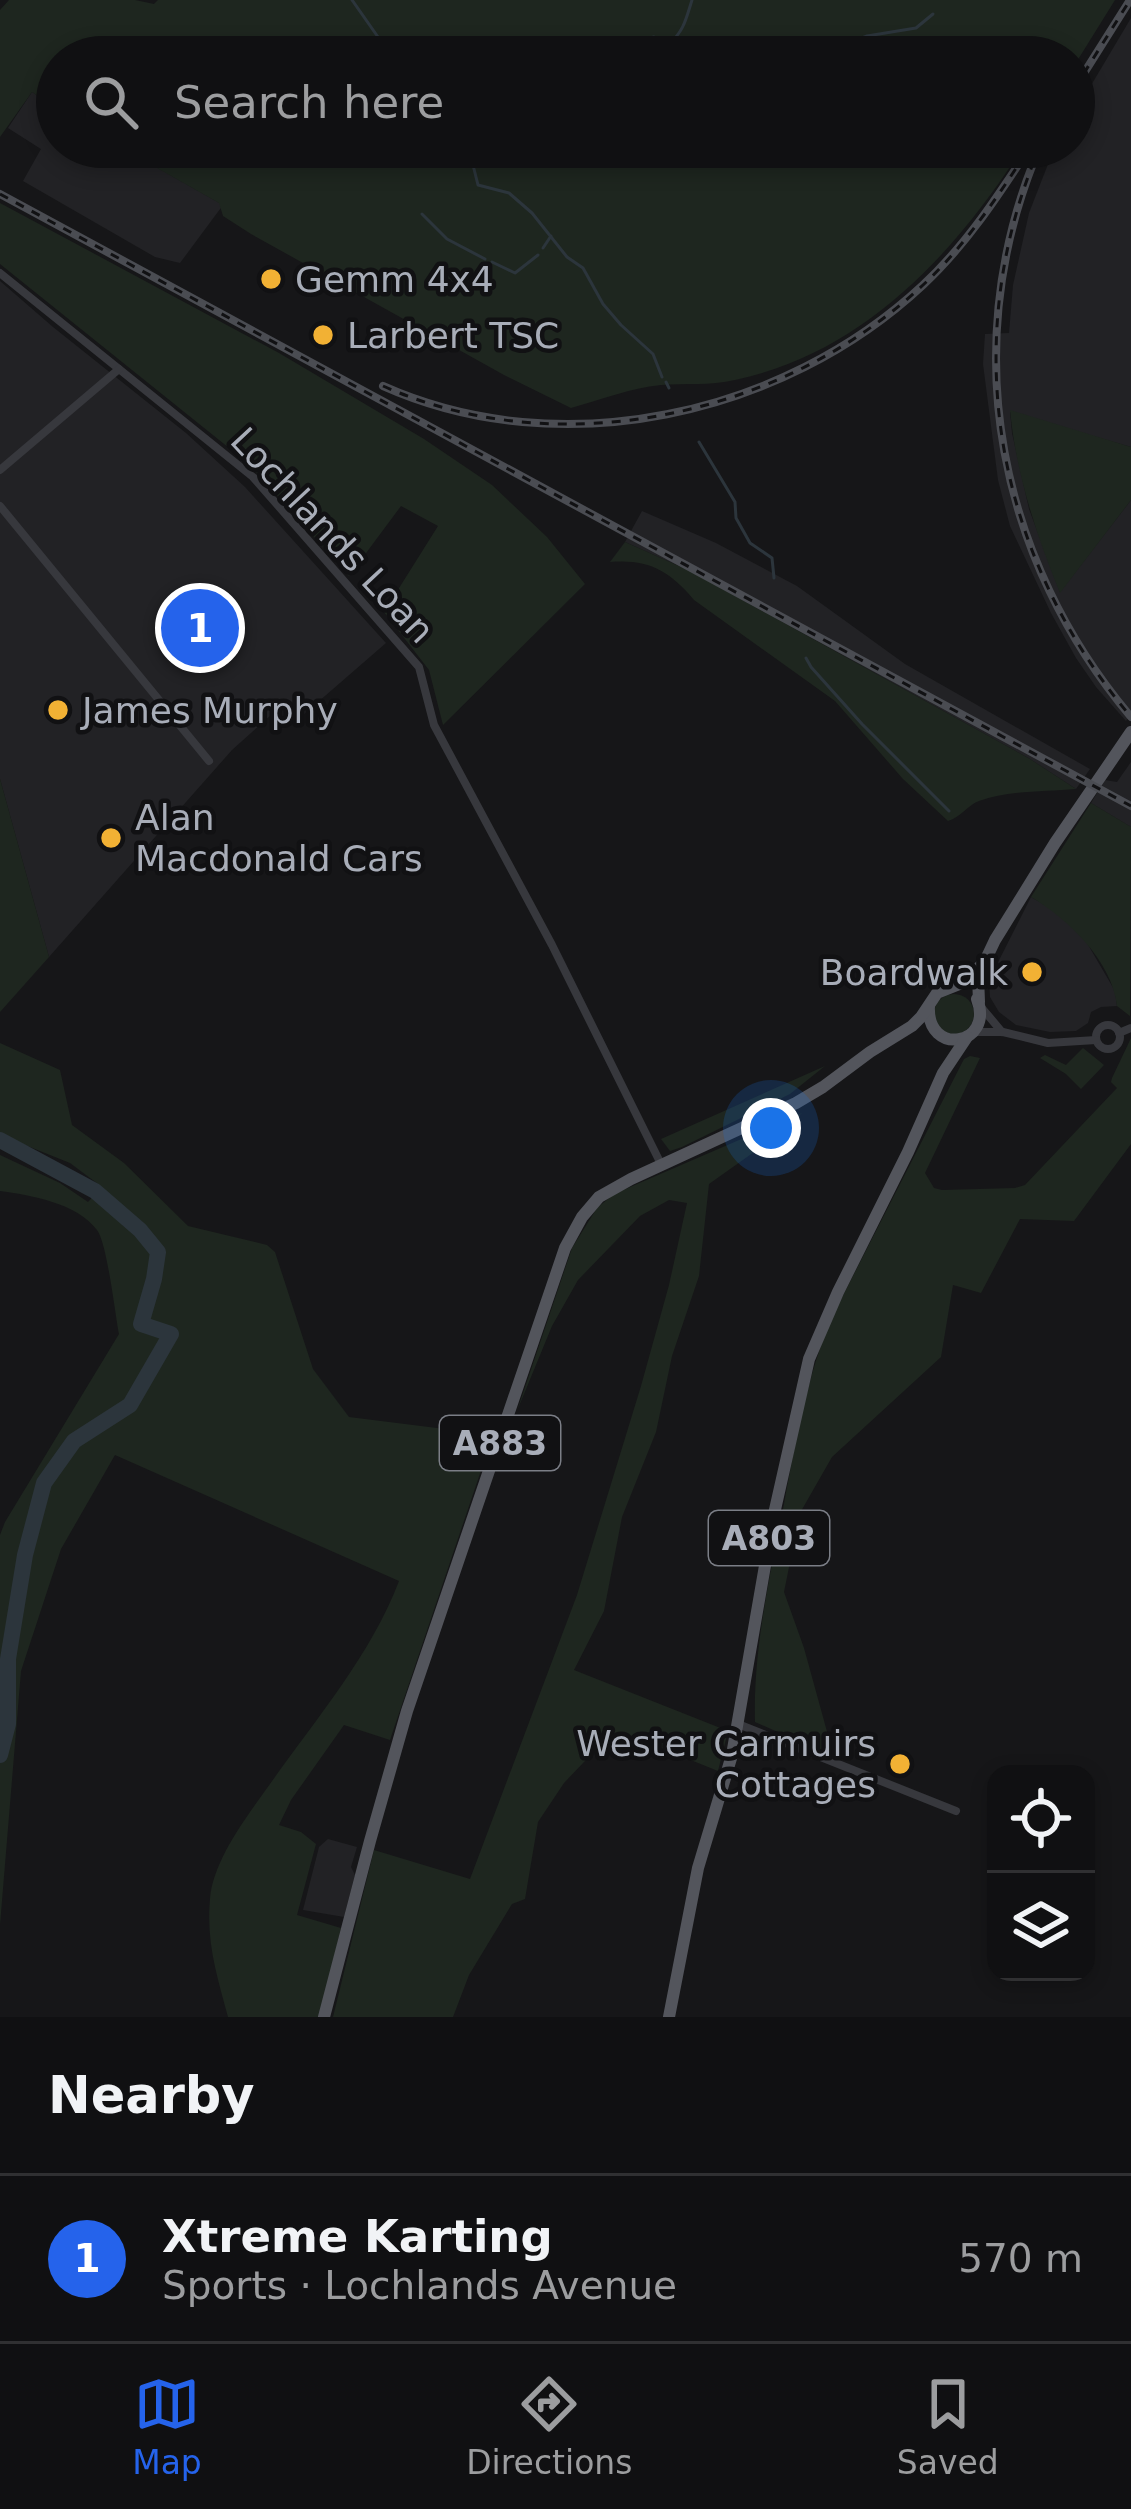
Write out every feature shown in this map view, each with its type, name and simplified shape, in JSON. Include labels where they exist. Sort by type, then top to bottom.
[{"type":"main road","points":[[891,1038],[916,1022],[941,990],[972,977],[983,963],[1055,843],[1131,732]]},
{"type":"main road","points":[[891,1038],[913,1032],[937,1033],[953,1040],[970,1034],[980,1020],[977,982],[983,963]]},
{"type":"main road","points":[[956,986],[970,991],[980,1004]]},
{"type":"main road","points":[[929,1005],[929,1022],[937,1033]]},
{"type":"main road","name":"A803","points":[[937,1033],[943,1062],[939,1082]]},
{"type":"main road","name":"A803","points":[[669,2017],[698,1868],[738,1724],[774,1514],[809,1359],[939,1082],[970,1034]]},
{"type":"main road","name":"A883","points":[[325,2017],[407,1711],[566,1248],[581,1217],[599,1197],[824,1087],[891,1038]]},
{"type":"street","name":"Lochlands Loan","points":[[0,273],[253,478],[419,667],[434,725],[662,1164]]},
{"type":"street","points":[[0,470],[119,369]]},
{"type":"street","points":[[0,506],[209,761]]},
{"type":"street","points":[[980,1004],[1003,1032]]},
{"type":"street","points":[[1102,1027],[1114,1027],[1119,1033],[1118,1043],[1110,1049],[1096,1040],[1102,1027]]},
{"type":"street","points":[[1119,1033],[1131,1028]]},
{"type":"street","points":[[970,1034],[1003,1032],[1048,1043],[1096,1040]]},
{"type":"street","points":[[738,1724],[956,1811]]},
{"type":"shaded area","points":[[9,0],[154,4],[158,0],[1115,0],[1093,36],[36,36],[36,95],[32,92],[0,137],[0,10]]},
{"type":"shaded area","points":[[1131,18],[1131,447],[1010,412],[1029,509],[1060,592],[1131,500],[1131,713],[1126,721],[1076,658],[1010,526],[998,480],[983,364],[985,334],[1009,333],[1013,285],[1029,213],[1046,168],[1095,168],[1095,79]]},
{"type":"shaded area","points":[[32,92],[36,95],[36,146],[8,128]]},
{"type":"shaded area","points":[[36,158],[36,168],[158,168],[223,205],[180,263],[155,257],[23,181]]},
{"type":"shaded area","points":[[157,168],[1009,168],[967,225],[902,294],[824,347],[781,367],[735,380],[649,387],[571,408],[251,234],[223,216],[219,203]]},
{"type":"shaded area","points":[[0,203],[279,353],[424,439],[492,485],[547,537],[585,584],[443,725],[429,670],[384,612],[438,526],[401,506],[349,576],[249,464],[0,264]]},
{"type":"shaded area","points":[[0,281],[245,487],[386,643],[295,722],[281,706],[232,750],[49,957],[0,779]]},
{"type":"shaded area","points":[[1010,410],[1131,447],[1131,500],[1060,593],[1028,503]]},
{"type":"shaded area","points":[[642,511],[797,586],[905,664],[1090,769],[1076,789],[690,571],[625,542]]},
{"type":"shaded area","points":[[625,542],[690,571],[1076,789],[991,797],[948,821],[903,779],[835,701],[694,600],[666,574],[636,562],[610,562]]},
{"type":"shaded area","points":[[1131,762],[1131,827],[1091,803],[1105,780],[1117,782]]},
{"type":"shaded area","points":[[0,779],[49,957],[0,1012]]},
{"type":"shaded area","points":[[1091,803],[1131,827],[1130,1016],[1117,1006],[1107,973],[1086,943],[1031,897]]},
{"type":"shaded area","points":[[1031,897],[1059,913],[1087,943],[1115,991],[1117,1006],[1091,1012],[1088,1023],[1076,1031],[1016,1025],[999,1012],[990,997],[989,980]]},
{"type":"shaded area","points":[[954,994],[968,1000],[974,1014],[968,1028],[954,1034],[940,1028],[934,1014],[940,1000]]},
{"type":"shaded area","points":[[1131,1038],[1131,1144],[1074,1221],[1020,1219],[981,1293],[953,1285],[941,1357],[832,1457],[800,1513],[784,1592],[834,1757],[755,1722],[763,1612],[816,1362],[832,1317],[964,1059],[980,1058],[925,1173],[934,1188],[942,1190],[1015,1188],[1025,1185],[1117,1088],[1112,1078]]},
{"type":"shaded area","points":[[0,1043],[60,1070],[72,1125],[124,1163],[188,1226],[267,1245],[275,1252],[313,1369],[349,1417],[493,1435],[390,1740],[344,1725],[279,1825],[301,1832],[316,1844],[297,1915],[341,1928],[320,2017],[228,2017],[211,1944],[212,1884],[242,1824],[358,1661],[399,1581],[115,1455],[61,1549],[21,1671],[0,1925],[0,1535],[119,1334],[97,1230],[65,1207],[0,1191],[0,1155],[88,1202],[102,1187],[70,1163],[0,1135]]},
{"type":"shaded area","points":[[1083,1048],[1104,1065],[1081,1089],[1040,1058],[1045,1055],[1066,1065]]},
{"type":"shaded area","points":[[825,1066],[790,1094],[682,1147],[670,1151],[661,1139]]},
{"type":"shaded area","points":[[802,1113],[709,1184],[699,1276],[672,1356],[656,1432],[622,1517],[604,1611],[574,1670],[728,1731],[718,1771],[646,1742],[604,1741],[564,1783],[538,1822],[525,1899],[512,1904],[469,1975],[453,2017],[333,2017],[374,1850],[470,1879],[577,1595],[641,1386],[687,1203],[669,1200],[640,1216],[578,1280],[552,1326],[517,1411],[572,1248],[597,1208],[614,1194]]},
{"type":"shaded area","points":[[328,1839],[357,1847],[344,1917],[303,1910],[319,1847]]},
{"type":"waterway","points":[[352,0],[377,36]]},
{"type":"waterway","points":[[675,36],[692,0]]},
{"type":"waterway","points":[[867,36],[916,28],[933,14]]},
{"type":"waterway","points":[[474,168],[478,185],[509,193],[532,213],[567,257],[583,268],[603,304],[653,354],[662,377]]},
{"type":"waterway","points":[[422,214],[447,239],[485,259]]},
{"type":"waterway","points":[[543,248],[551,236]]},
{"type":"waterway","points":[[492,262],[515,273],[538,255]]},
{"type":"waterway","points":[[666,382],[669,388]]},
{"type":"waterway","points":[[699,442],[735,502],[736,518],[750,543],[772,558],[774,578]]},
{"type":"waterway","points":[[806,658],[862,724],[949,811]]},
{"type":"waterway","points":[[0,1140],[95,1191],[140,1230],[158,1252],[141,1324],[171,1334],[130,1405],[74,1441],[44,1483],[25,1555],[8,1659],[8,1724],[0,1755]]},
{"type":"railway","points":[[1095,56],[1130,0]]},
{"type":"railway","points":[[383,386],[451,410],[522,422],[595,423],[667,414],[737,395],[804,367],[867,330],[923,285],[967,237],[1016,168]]},
{"type":"railway","points":[[1032,168],[1011,234],[999,307],[996,380],[1005,452],[1022,523],[1049,591],[1086,656],[1131,717]]},
{"type":"railway","points":[[0,194],[1131,806]]},
{"type":"place","name":"Gemm 4x4","points":[[271,279]]},
{"type":"place","name":"Larbert TSC","points":[[323,335]]},
{"type":"place","name":"Xtreme Karting","points":[[200,628]]},
{"type":"place","name":"James Murphy","points":[[58,710]]},
{"type":"place","name":"Alan Macdonald Cars","points":[[111,838]]},
{"type":"place","name":"Boardwalk","points":[[1032,972]]},
{"type":"place","name":"Wester Carmuirs Cottages","points":[[900,1764]]}]
